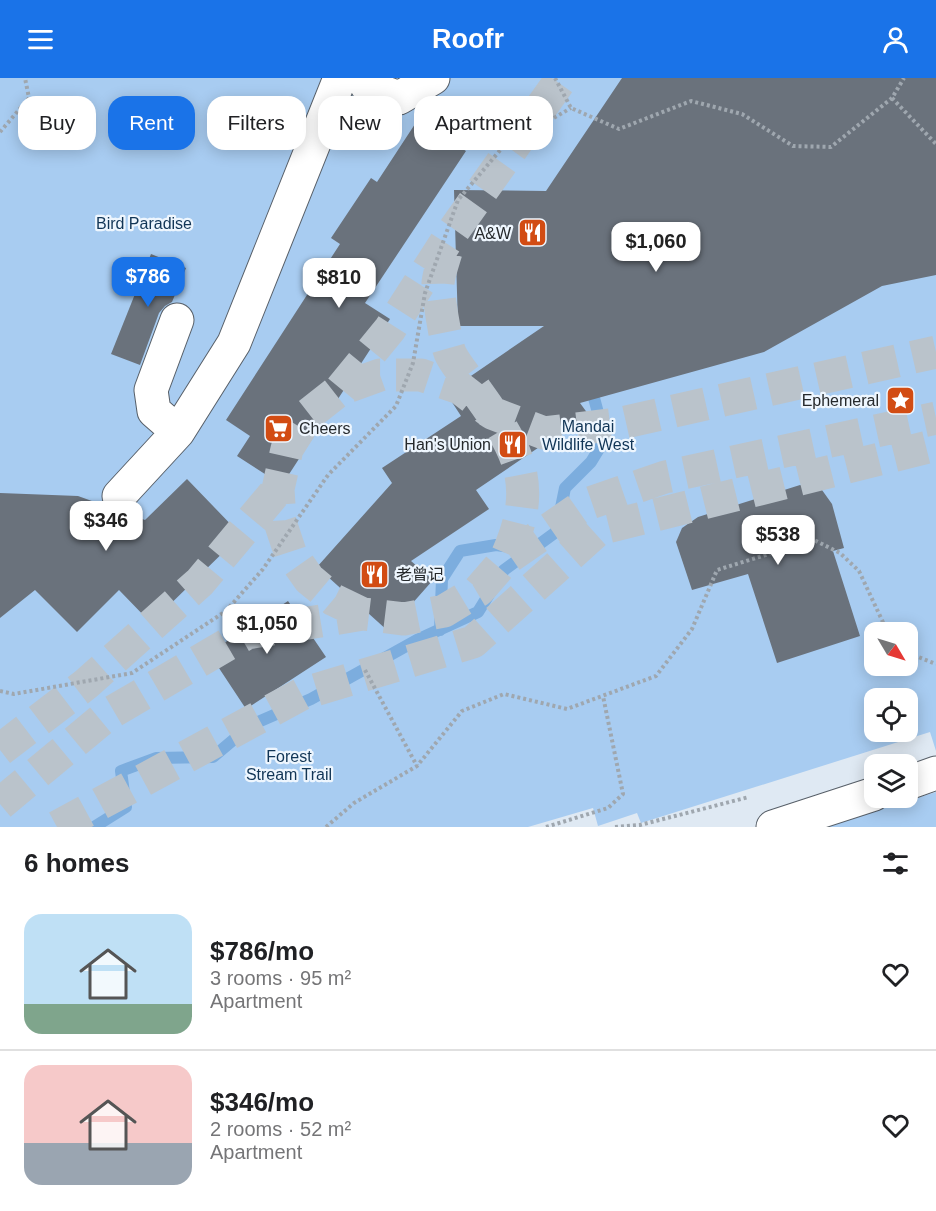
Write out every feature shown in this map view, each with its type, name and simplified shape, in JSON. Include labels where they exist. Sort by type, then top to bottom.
[{"type":"lane","points":[[119,496],[178,432],[234,343],[340,78]]},
{"type":"lane","points":[[363,78],[367,86],[399,98],[433,78]]},
{"type":"lane","points":[[177,320],[151,390],[154,411],[178,432]]},
{"type":"lane","points":[[918,779],[936,773]]},
{"type":"lane","points":[[773,827],[864,797]]},
{"type":"path","points":[[0,132],[29,99],[25,78]]},
{"type":"path","points":[[555,78],[571,108],[619,129],[691,101],[742,114],[792,146],[831,147],[892,98],[904,78]]},
{"type":"path","points":[[892,98],[936,144]]},
{"type":"path","points":[[0,691],[14,694],[132,673],[226,611],[263,569],[328,476],[396,406],[413,363],[425,293],[458,200],[502,148],[571,108]]},
{"type":"path","points":[[326,827],[354,802],[417,766],[462,711],[504,694],[567,709],[656,676],[692,629],[717,570],[814,540],[840,553],[859,571],[883,622]]},
{"type":"path","points":[[918,657],[936,664]]},
{"type":"path","points":[[365,670],[417,766]]},
{"type":"path","points":[[546,827],[608,808],[622,794],[603,696]]},
{"type":"green space","name":"Mandai Wildlife West","points":[[0,78],[936,78],[936,751],[930,732],[918,736],[918,688],[864,688],[864,742],[898,742],[641,823],[637,813],[598,826],[593,808],[528,827],[0,827]]},
{"type":"green space","points":[[936,792],[936,827],[822,827],[884,808],[918,808],[918,798]]},
{"type":"building","points":[[622,78],[936,78],[936,275],[882,286],[764,352],[580,403],[588,414],[476,490],[489,509],[411,561],[433,580],[388,631],[317,567],[392,483],[382,468],[461,416],[446,393],[544,326],[458,326],[454,190],[546,191]]},
{"type":"building","points":[[414,126],[414,150],[466,151],[365,303],[390,319],[282,485],[237,456],[250,436],[226,420],[340,244],[331,238],[371,178],[377,182],[398,150],[402,150],[402,144]]},
{"type":"building","points":[[151,254],[186,268],[172,302],[159,313],[140,365],[111,354]]},
{"type":"building","points":[[187,479],[241,535],[151,623],[119,590],[77,632],[35,590],[0,618],[0,493],[78,496],[103,505],[114,514],[126,513],[145,520]]},
{"type":"building","points":[[800,485],[822,490],[832,504],[844,548],[833,551],[860,636],[777,663],[748,574],[692,590],[676,542],[682,528],[698,517]]},
{"type":"building","points":[[288,601],[326,657],[246,709],[209,653]]},
{"type":"waterway","points":[[94,827],[126,807],[121,771],[156,758],[213,757],[251,725],[311,699],[417,640],[478,612],[504,570],[556,532],[565,488],[591,462],[605,439],[590,383]]},
{"type":"waterway","points":[[440,630],[442,579],[460,551],[496,545],[532,550]]},
{"type":"tunnel","points":[[341,389],[390,329],[449,237],[562,78]]},
{"type":"tunnel","points":[[446,252],[438,283],[449,350],[505,434],[520,472],[523,491],[521,512],[505,560]]},
{"type":"tunnel","points":[[363,614],[334,600],[309,579],[290,552],[280,522],[278,489],[287,449],[309,414],[341,389],[380,375],[421,375],[460,388],[492,413],[544,433],[617,424],[936,352]]},
{"type":"tunnel","points":[[0,804],[107,715],[247,633],[363,614],[404,619],[444,611],[479,590],[505,560],[584,505],[665,477],[936,418]]},
{"type":"tunnel","points":[[57,827],[302,694],[473,642],[599,529],[936,445]]},
{"type":"tunnel","points":[[0,750],[86,684],[200,582],[278,489]]},
{"type":"place","name":"A&W","points":[[532,233]]},
{"type":"place","name":"Ephemeral","points":[[900,400]]},
{"type":"place","name":"Cheers","points":[[278,428]]},
{"type":"place","name":"Han's Union","points":[[512,444]]},
{"type":"place","name":"老曾记","points":[[375,574]]},
{"type":"park label","name":"Bird Paradise","points":[[144,223]]},
{"type":"park label","name":"Forest Stream Trail","points":[[289,765]]}]
